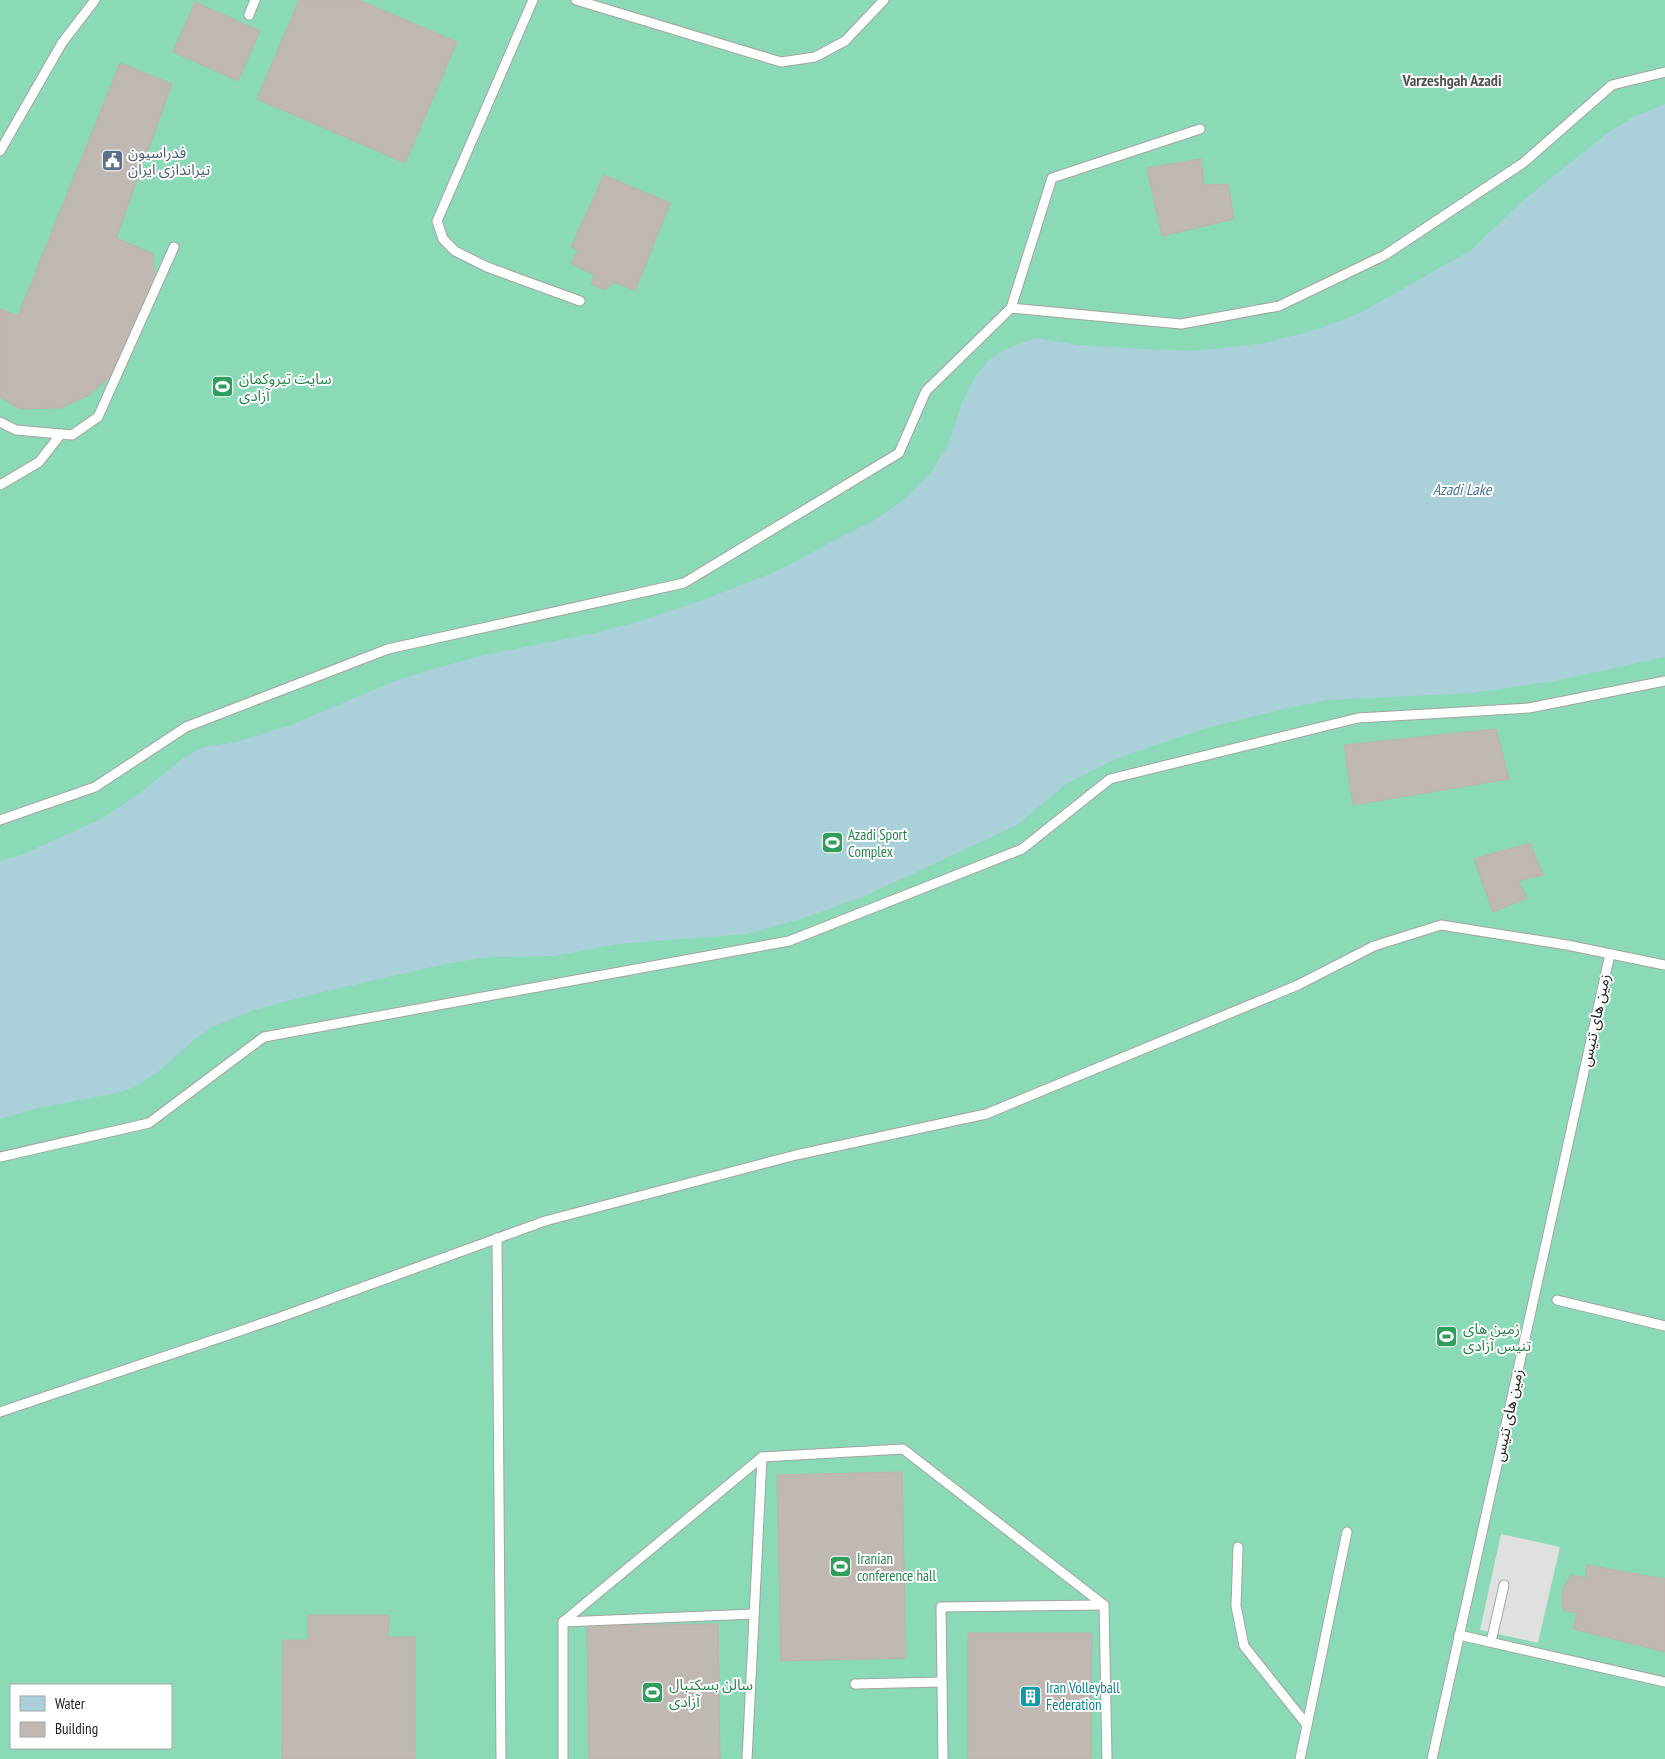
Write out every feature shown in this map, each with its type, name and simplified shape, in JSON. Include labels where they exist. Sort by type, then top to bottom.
[{"type":"lane","points":[[0,152],[62,43],[96,0]]},
{"type":"lane","points":[[249,15],[255,0]]},
{"type":"lane","points":[[533,0],[437,221],[443,239],[454,251],[487,267],[580,301]]},
{"type":"lane","points":[[576,0],[781,62],[815,57],[845,41],[884,0]]},
{"type":"lane","points":[[1011,308],[1181,324],[1279,306],[1385,256],[1522,163],[1612,85],[1665,72]]},
{"type":"lane","points":[[0,820],[95,787],[186,727],[388,649],[684,583],[899,453],[926,391],[1011,308],[1052,178],[1200,129]]},
{"type":"lane","points":[[0,422],[16,430],[72,435],[98,417],[174,247]]},
{"type":"lane","points":[[0,485],[39,462],[61,434]]},
{"type":"lane","points":[[0,1157],[149,1124],[264,1037],[789,941],[1022,848],[1110,779],[1358,718],[1529,708],[1665,681]]},
{"type":"lane","points":[[0,1412],[278,1318],[545,1221],[796,1155],[986,1114],[1289,989],[1374,946],[1441,925],[1567,945],[1665,965]]},
{"type":"lane","name":"زمین های تنیس","points":[[1432,1759],[1610,954]]},
{"type":"lane","points":[[497,1238],[501,1759]]},
{"type":"lane","points":[[1557,1300],[1665,1326]]},
{"type":"lane","points":[[563,1622],[762,1457],[903,1449],[1104,1604]]},
{"type":"lane","points":[[747,1759],[762,1457]]},
{"type":"lane","points":[[1300,1759],[1347,1532]]},
{"type":"lane","points":[[1238,1547],[1236,1606],[1244,1646],[1307,1725]]},
{"type":"lane","points":[[1491,1642],[1504,1585]]},
{"type":"lane","points":[[943,1759],[941,1607],[1104,1604]]},
{"type":"lane","points":[[1104,1604],[1107,1759]]},
{"type":"lane","points":[[563,1622],[754,1614]]},
{"type":"lane","points":[[563,1622],[563,1759]]},
{"type":"lane","points":[[1459,1635],[1665,1682]]},
{"type":"lane","points":[[855,1684],[942,1682]]},
{"type":"green space","name":"Azadi Sport Complex","points":[[0,0],[1665,0],[1665,1759],[0,1759]]},
{"type":"shaded area","points":[[1501,1534],[1560,1547],[1538,1643],[1480,1630]]},
{"type":"water","name":"Azadi Lake","points":[[1665,104],[1665,657],[1554,681],[1472,693],[1328,700],[1206,728],[1118,758],[1067,783],[1017,825],[865,896],[801,919],[747,934],[618,944],[554,956],[489,957],[445,964],[314,994],[254,1010],[212,1027],[159,1071],[135,1087],[117,1093],[33,1109],[0,1119],[0,861],[19,856],[101,819],[139,794],[183,758],[204,747],[236,742],[291,725],[395,681],[423,672],[484,655],[590,634],[641,621],[711,597],[777,571],[877,519],[905,498],[932,471],[950,441],[962,403],[975,377],[988,361],[1002,351],[1019,344],[1036,338],[1078,345],[1125,348],[1190,351],[1223,348],[1265,343],[1315,330],[1360,313],[1471,250],[1519,204],[1606,134],[1633,117]]},
{"type":"building","points":[[299,0],[359,0],[457,42],[405,163],[257,99]]},
{"type":"building","points":[[195,2],[260,31],[238,81],[173,52]]},
{"type":"building","name":"فدراسیون تیراندازی ایران","points":[[120,63],[172,84],[116,238],[153,254],[155,283],[115,372],[89,395],[61,408],[20,409],[0,397],[0,309],[18,316]]},
{"type":"building","points":[[1201,159],[1204,185],[1228,184],[1234,219],[1162,236],[1147,168]]},
{"type":"building","points":[[604,175],[670,203],[635,291],[614,282],[605,290],[591,284],[595,275],[571,264],[578,250],[571,247]]},
{"type":"building","points":[[1496,729],[1509,779],[1353,805],[1344,745]]},
{"type":"building","points":[[1530,843],[1543,875],[1518,881],[1527,898],[1493,912],[1474,859]]},
{"type":"building","name":"Iranian conference hall","points":[[902,1472],[906,1658],[781,1661],[777,1475]]},
{"type":"building","points":[[1587,1565],[1665,1579],[1665,1652],[1573,1629],[1577,1613],[1563,1610],[1562,1597],[1564,1587],[1571,1575],[1585,1578]]},
{"type":"building","points":[[308,1615],[389,1615],[388,1637],[415,1637],[415,1759],[282,1759],[283,1640],[308,1640]]},
{"type":"building","name":"سالن بسکتبال آزادی","points":[[718,1624],[720,1759],[589,1759],[587,1626]]},
{"type":"building","name":"Iran Volleyball Federation","points":[[968,1633],[1092,1633],[1091,1759],[968,1759]]},
{"type":"place","name":"فدراسیون تیراندازی ایران","points":[[112,161]]},
{"type":"place","name":"سایت تیروکمان آزادی","points":[[223,387]]},
{"type":"place","name":"Azadi Sport Complex","points":[[832,843]]},
{"type":"place","name":"زمین های تنیس آزادی","points":[[1447,1337]]},
{"type":"place","name":"Iranian conference hall","points":[[841,1567]]},
{"type":"place","name":"سالن بسکتبال آزادی","points":[[653,1693]]},
{"type":"place","name":"Iran Volleyball Federation","points":[[1030,1696]]},
{"type":"district","name":"Varzeshgah Azadi","points":[[1452,80]]}]
